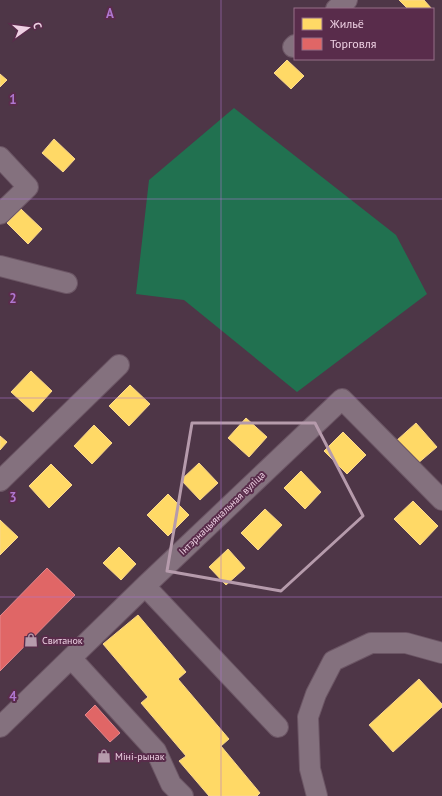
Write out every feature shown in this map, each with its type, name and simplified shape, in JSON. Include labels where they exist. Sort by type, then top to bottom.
[{"type":"lane","points":[[337,8],[347,0]]},
{"type":"lane","points":[[0,158],[28,187],[0,214]]},
{"type":"lane","points":[[0,266],[67,283]]},
{"type":"lane","points":[[0,480],[119,365]]},
{"type":"lane","name":"Інтэрнацыянальная вуліца","points":[[0,727],[145,586],[342,399],[442,500]]},
{"type":"lane","points":[[145,586],[278,727]]},
{"type":"lane","points":[[317,796],[310,769],[308,717],[316,694],[333,661],[371,644],[406,643],[442,653]]},
{"type":"lane","points":[[71,658],[156,751],[171,784],[183,796]]},
{"type":"highlighted area","points":[[192,423],[315,423],[363,516],[281,591],[167,571]]},
{"type":"green space","points":[[234,108],[396,235],[427,294],[297,392],[184,300],[136,294],[149,180]]},
{"type":"building: Жильё","points":[[399,0],[424,0],[431,8],[407,8]]},
{"type":"building: Жильё","points":[[287,60],[304,76],[291,89],[274,73]]},
{"type":"building: Жильё","points":[[0,74],[7,80],[0,87]]},
{"type":"building: Жильё","points":[[54,139],[75,159],[63,172],[42,153]]},
{"type":"building: Жильё","points":[[21,209],[42,229],[28,244],[7,223]]},
{"type":"building: Жильё","points":[[31,371],[52,391],[33,412],[11,392]]},
{"type":"building: Жильё","points":[[130,385],[150,404],[129,426],[109,406]]},
{"type":"building: Жильё","points":[[246,418],[267,437],[249,457],[228,438]]},
{"type":"building: Жильё","points":[[416,423],[437,447],[417,464],[396,441]]},
{"type":"building: Жильё","points":[[94,425],[112,443],[92,464],[74,446]]},
{"type":"building: Жильё","points":[[343,432],[366,455],[347,474],[324,451]]},
{"type":"building: Жильё","points":[[0,436],[7,442],[0,450]]},
{"type":"building: Жильё","points":[[199,463],[218,483],[200,500],[181,480]]},
{"type":"building: Жильё","points":[[51,464],[72,485],[49,508],[29,486]]},
{"type":"building: Жильё","points":[[301,471],[321,492],[305,509],[284,488]]},
{"type":"building: Жильё","points":[[168,494],[189,515],[168,536],[147,515]]},
{"type":"building: Жильё","points":[[413,501],[438,526],[420,545],[394,519]]},
{"type":"building: Жильё","points":[[265,509],[282,525],[258,550],[241,533]]},
{"type":"building: Жильё","points":[[0,520],[18,537],[0,555]]},
{"type":"building: Жильё","points":[[119,547],[136,564],[121,580],[103,563]]},
{"type":"building: Жильё","points":[[228,549],[245,568],[226,585],[209,567]]},
{"type":"building: Жильё","points":[[138,615],[186,672],[178,679],[229,739],[221,746],[260,793],[257,796],[209,796],[179,761],[186,756],[141,703],[148,697],[103,644]]},
{"type":"building: Жильё","points":[[419,679],[442,704],[442,707],[393,752],[369,725]]},
{"type":"building: Торговля","points":[[47,568],[75,595],[0,671],[0,616]]},
{"type":"building: Торговля","points":[[95,705],[120,733],[110,742],[85,715]]},
{"type":"place","name":"Свитанок","points":[[31,640]]},
{"type":"place","name":"Міні-рынак","points":[[104,756]]}]
